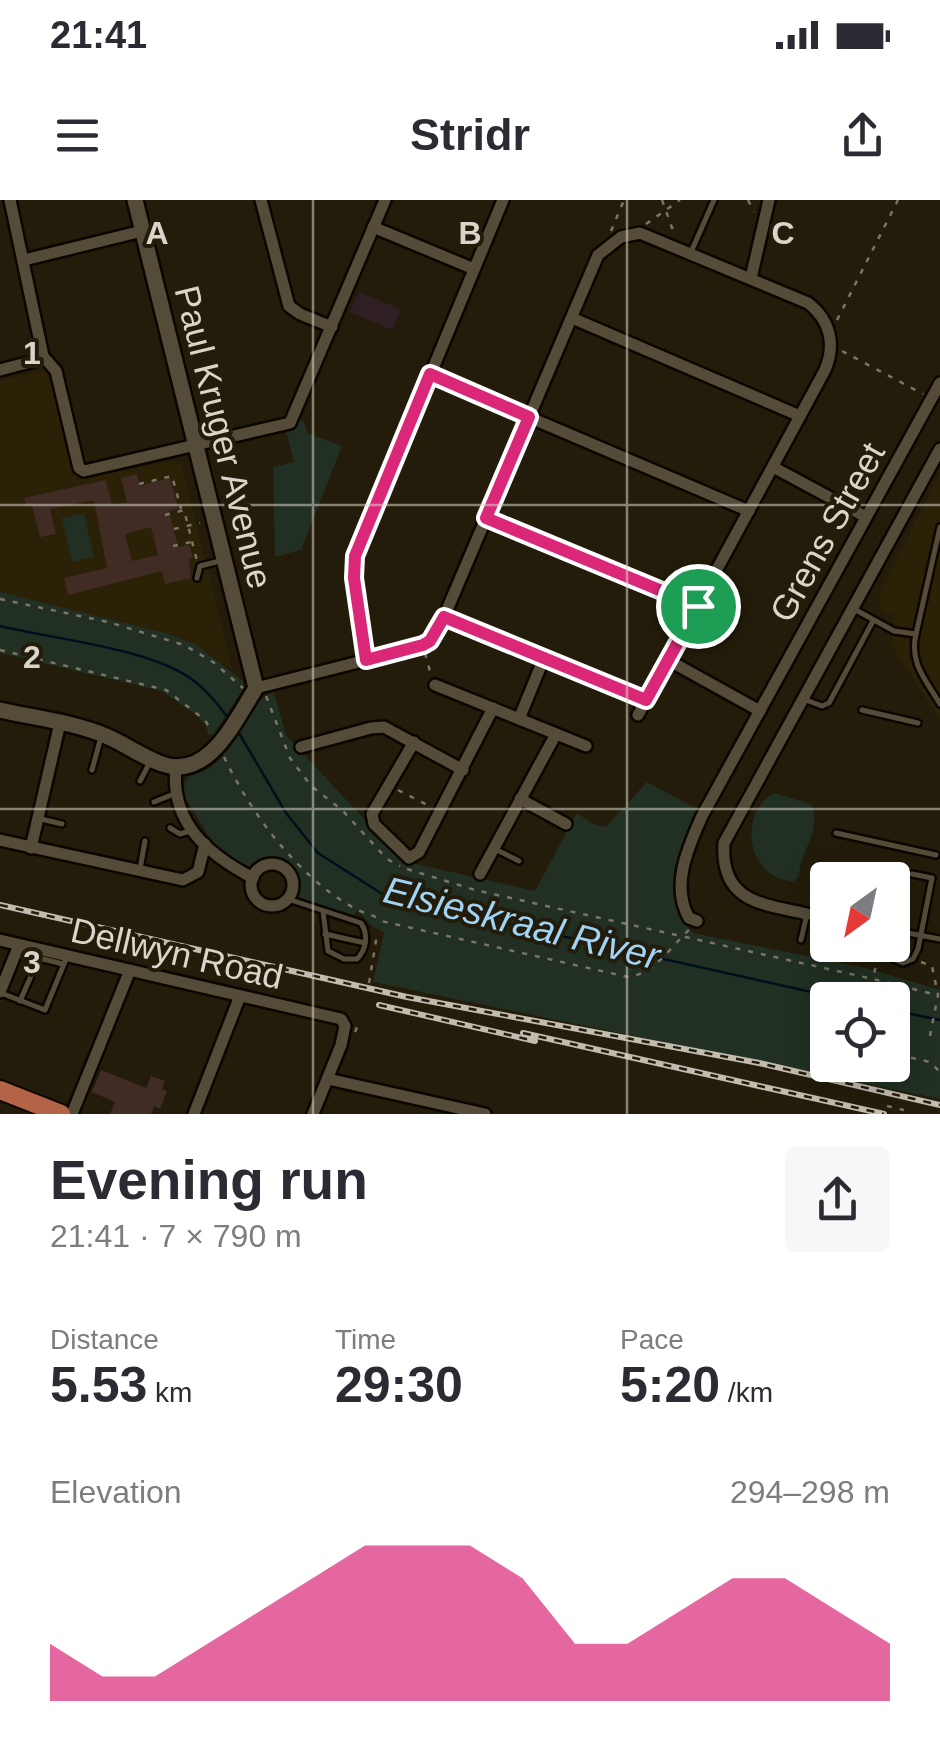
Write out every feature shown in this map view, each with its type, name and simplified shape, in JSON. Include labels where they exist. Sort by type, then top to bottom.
[{"type":"main road","points":[[0,1090],[61,1114]]},
{"type":"main road","points":[[0,1103],[27,1114]]},
{"type":"street","points":[[10,200],[43,356],[56,371],[79,468],[84,471],[284,427],[295,416],[385,200]]},
{"type":"street","name":"Paul Kruger Avenue","points":[[135,200],[253,694]]},
{"type":"street","points":[[261,200],[289,306],[332,327]]},
{"type":"street","points":[[366,660],[354,578],[355,556],[503,200]]},
{"type":"street","points":[[751,278],[769,200]]},
{"type":"street","points":[[374,227],[474,269]]},
{"type":"street","points":[[24,260],[142,231]]},
{"type":"street","points":[[0,710],[102,734],[176,767],[201,761],[218,745],[253,694],[430,641],[444,617],[598,255],[620,238],[646,234],[808,303],[820,314],[831,342],[826,370],[638,715]]},
{"type":"street","points":[[572,318],[800,416]]},
{"type":"street","points":[[0,370],[43,356]]},
{"type":"street","points":[[430,374],[749,511]]},
{"type":"street","name":"Grens Street","points":[[698,921],[687,916],[683,866],[702,816],[940,382]]},
{"type":"street","points":[[807,914],[746,898],[727,874],[724,854],[729,832],[940,449]]},
{"type":"street","points":[[773,467],[866,517]]},
{"type":"street","points":[[486,518],[698,606]]},
{"type":"street","points":[[444,617],[646,700]]},
{"type":"street","points":[[520,719],[544,658]]},
{"type":"street","points":[[668,660],[760,711]]},
{"type":"street","points":[[435,685],[586,746]]},
{"type":"street","points":[[414,742],[372,818],[409,858],[417,855],[441,812],[492,708]]},
{"type":"street","points":[[30,848],[60,724]]},
{"type":"street","points":[[301,747],[378,727],[464,770]]},
{"type":"street","points":[[480,874],[556,734]]},
{"type":"street","points":[[176,767],[174,794],[178,809],[192,830],[230,865],[253,878]]},
{"type":"street","points":[[520,799],[566,824]]},
{"type":"street","points":[[0,840],[187,880],[200,866],[206,844]]},
{"type":"street","points":[[272,864],[287,870],[294,884],[288,899],[276,906],[263,904],[254,895],[253,878],[257,871],[272,864]]},
{"type":"street","name":"Dellwyn Road","points":[[0,940],[66,960],[130,970],[341,1019],[344,1034],[328,1080]]},
{"type":"street","points":[[1,988],[18,945]]},
{"type":"street","points":[[72,1114],[130,970]]},
{"type":"street","points":[[194,1114],[240,996]]},
{"type":"street","points":[[313,1114],[328,1080],[433,1109],[485,1114]]},
{"type":"lane","points":[[691,252],[714,200]]},
{"type":"lane","points":[[940,527],[913,657],[940,704]]},
{"type":"lane","points":[[197,578],[200,566],[223,560]]},
{"type":"lane","points":[[854,608],[894,632],[916,634]]},
{"type":"lane","points":[[803,699],[822,706],[829,703],[873,621]]},
{"type":"lane","points":[[862,710],[918,723]]},
{"type":"lane","points":[[92,770],[102,734]]},
{"type":"lane","points":[[140,781],[152,759]]},
{"type":"lane","points":[[154,802],[174,794]]},
{"type":"lane","points":[[38,818],[62,824]]},
{"type":"lane","points":[[170,828],[180,834],[192,830]]},
{"type":"lane","points":[[836,833],[936,854]]},
{"type":"lane","points":[[139,872],[145,840]]},
{"type":"lane","points":[[494,848],[519,861]]},
{"type":"lane","points":[[910,959],[920,936],[932,878],[912,874]]},
{"type":"lane","points":[[288,899],[361,924],[366,931],[365,943],[356,959],[344,959],[328,951],[323,911]]},
{"type":"lane","points":[[800,940],[810,915]]},
{"type":"lane","points":[[325,934],[365,943]]},
{"type":"lane","points":[[910,934],[940,939]]},
{"type":"lane","points":[[1,988],[20,1000],[46,1010],[66,960],[40,958],[20,1000]]},
{"type":"path","points":[[624,200],[612,225],[620,238],[680,200]]},
{"type":"path","points":[[662,200],[675,236],[672,244]]},
{"type":"path","points":[[748,200],[751,211],[765,216]]},
{"type":"path","points":[[898,200],[831,342],[931,399]]},
{"type":"path","points":[[139,484],[172,476],[200,566]]},
{"type":"path","points":[[165,515],[181,510]]},
{"type":"path","points":[[174,530],[206,522]]},
{"type":"path","points":[[173,546],[192,542]]},
{"type":"path","points":[[0,599],[108,622],[184,645],[213,662],[253,694],[311,786],[342,810],[387,859],[405,868],[474,890],[938,995]]},
{"type":"path","points":[[423,645],[435,685]]},
{"type":"path","points":[[0,650],[166,690],[206,720],[244,793],[281,845],[316,881],[357,910],[402,928],[628,977],[639,975],[698,921]]},
{"type":"path","points":[[388,784],[441,812]]},
{"type":"path","points":[[369,983],[377,935]]},
{"type":"path","points":[[913,959],[932,966],[938,995],[929,1041]]},
{"type":"path","points":[[873,978],[876,962]]},
{"type":"path","points":[[910,1058],[930,1062],[940,1072]]},
{"type":"path","points":[[887,1106],[904,1110]]},
{"type":"shaded area","points":[[359,292],[401,309],[392,330],[350,312]]},
{"type":"shaded area","points":[[50,368],[77,480],[174,460],[182,465],[232,670],[197,645],[169,634],[0,592],[0,381]]},
{"type":"shaded area","points":[[940,473],[940,720],[891,645],[895,615],[881,612],[879,594]]},
{"type":"green space","points":[[298,419],[304,422],[307,433],[342,446],[301,550],[275,557],[273,467],[294,462],[286,430]]},
{"type":"green space","points":[[84,513],[94,557],[72,562],[62,518]]},
{"type":"green space","points":[[0,592],[169,634],[197,645],[243,681],[243,689],[213,735],[208,734],[206,725],[195,714],[162,691],[0,653]]},
{"type":"green space","points":[[274,692],[286,735],[403,861],[535,891],[577,813],[606,827],[647,782],[701,811],[680,857],[675,887],[682,918],[693,933],[810,957],[810,962],[866,968],[940,990],[940,1099],[858,1082],[910,1082],[910,982],[810,982],[810,1072],[373,982],[384,932],[357,910],[353,917],[304,903],[299,897],[296,871],[281,860],[249,867],[223,856],[207,840],[209,837],[181,791],[188,777],[210,767],[225,753],[256,705]]},
{"type":"green space","points":[[774,793],[811,804],[814,813],[799,876],[793,882],[764,868],[752,842],[756,814]]},
{"type":"building","points":[[137,474],[140,486],[170,478],[178,509],[169,511],[178,547],[189,545],[193,558],[189,559],[191,578],[165,584],[162,571],[68,595],[64,578],[107,568],[94,500],[50,509],[56,534],[40,537],[32,505],[26,506],[24,498],[106,480],[112,505],[127,502],[121,478]],"holes":[[[151,527],[158,555],[132,561],[125,534]]]},
{"type":"building","points":[[101,1070],[146,1088],[151,1076],[165,1081],[162,1089],[167,1091],[160,1109],[154,1106],[151,1114],[110,1114],[115,1102],[92,1092]]},
{"type":"waterway","name":"Elsieskraal River","points":[[0,626],[150,659],[201,686],[228,718]]},
{"type":"waterway","name":"Elsieskraal River","points":[[236,728],[286,813],[318,853],[387,897],[810,992]]},
{"type":"waterway","name":"Elsieskraal River","points":[[910,1014],[940,1020]]},
{"type":"railway","points":[[0,905],[407,997],[759,1063],[940,1105]]},
{"type":"railway","points":[[379,1005],[535,1041]]},
{"type":"railway","points":[[523,1033],[884,1114]]},
{"type":"route","points":[[430,374],[529,417],[486,518],[698,606],[646,700],[444,617],[430,641],[423,645],[366,660],[354,578],[355,556],[430,374]]}]
